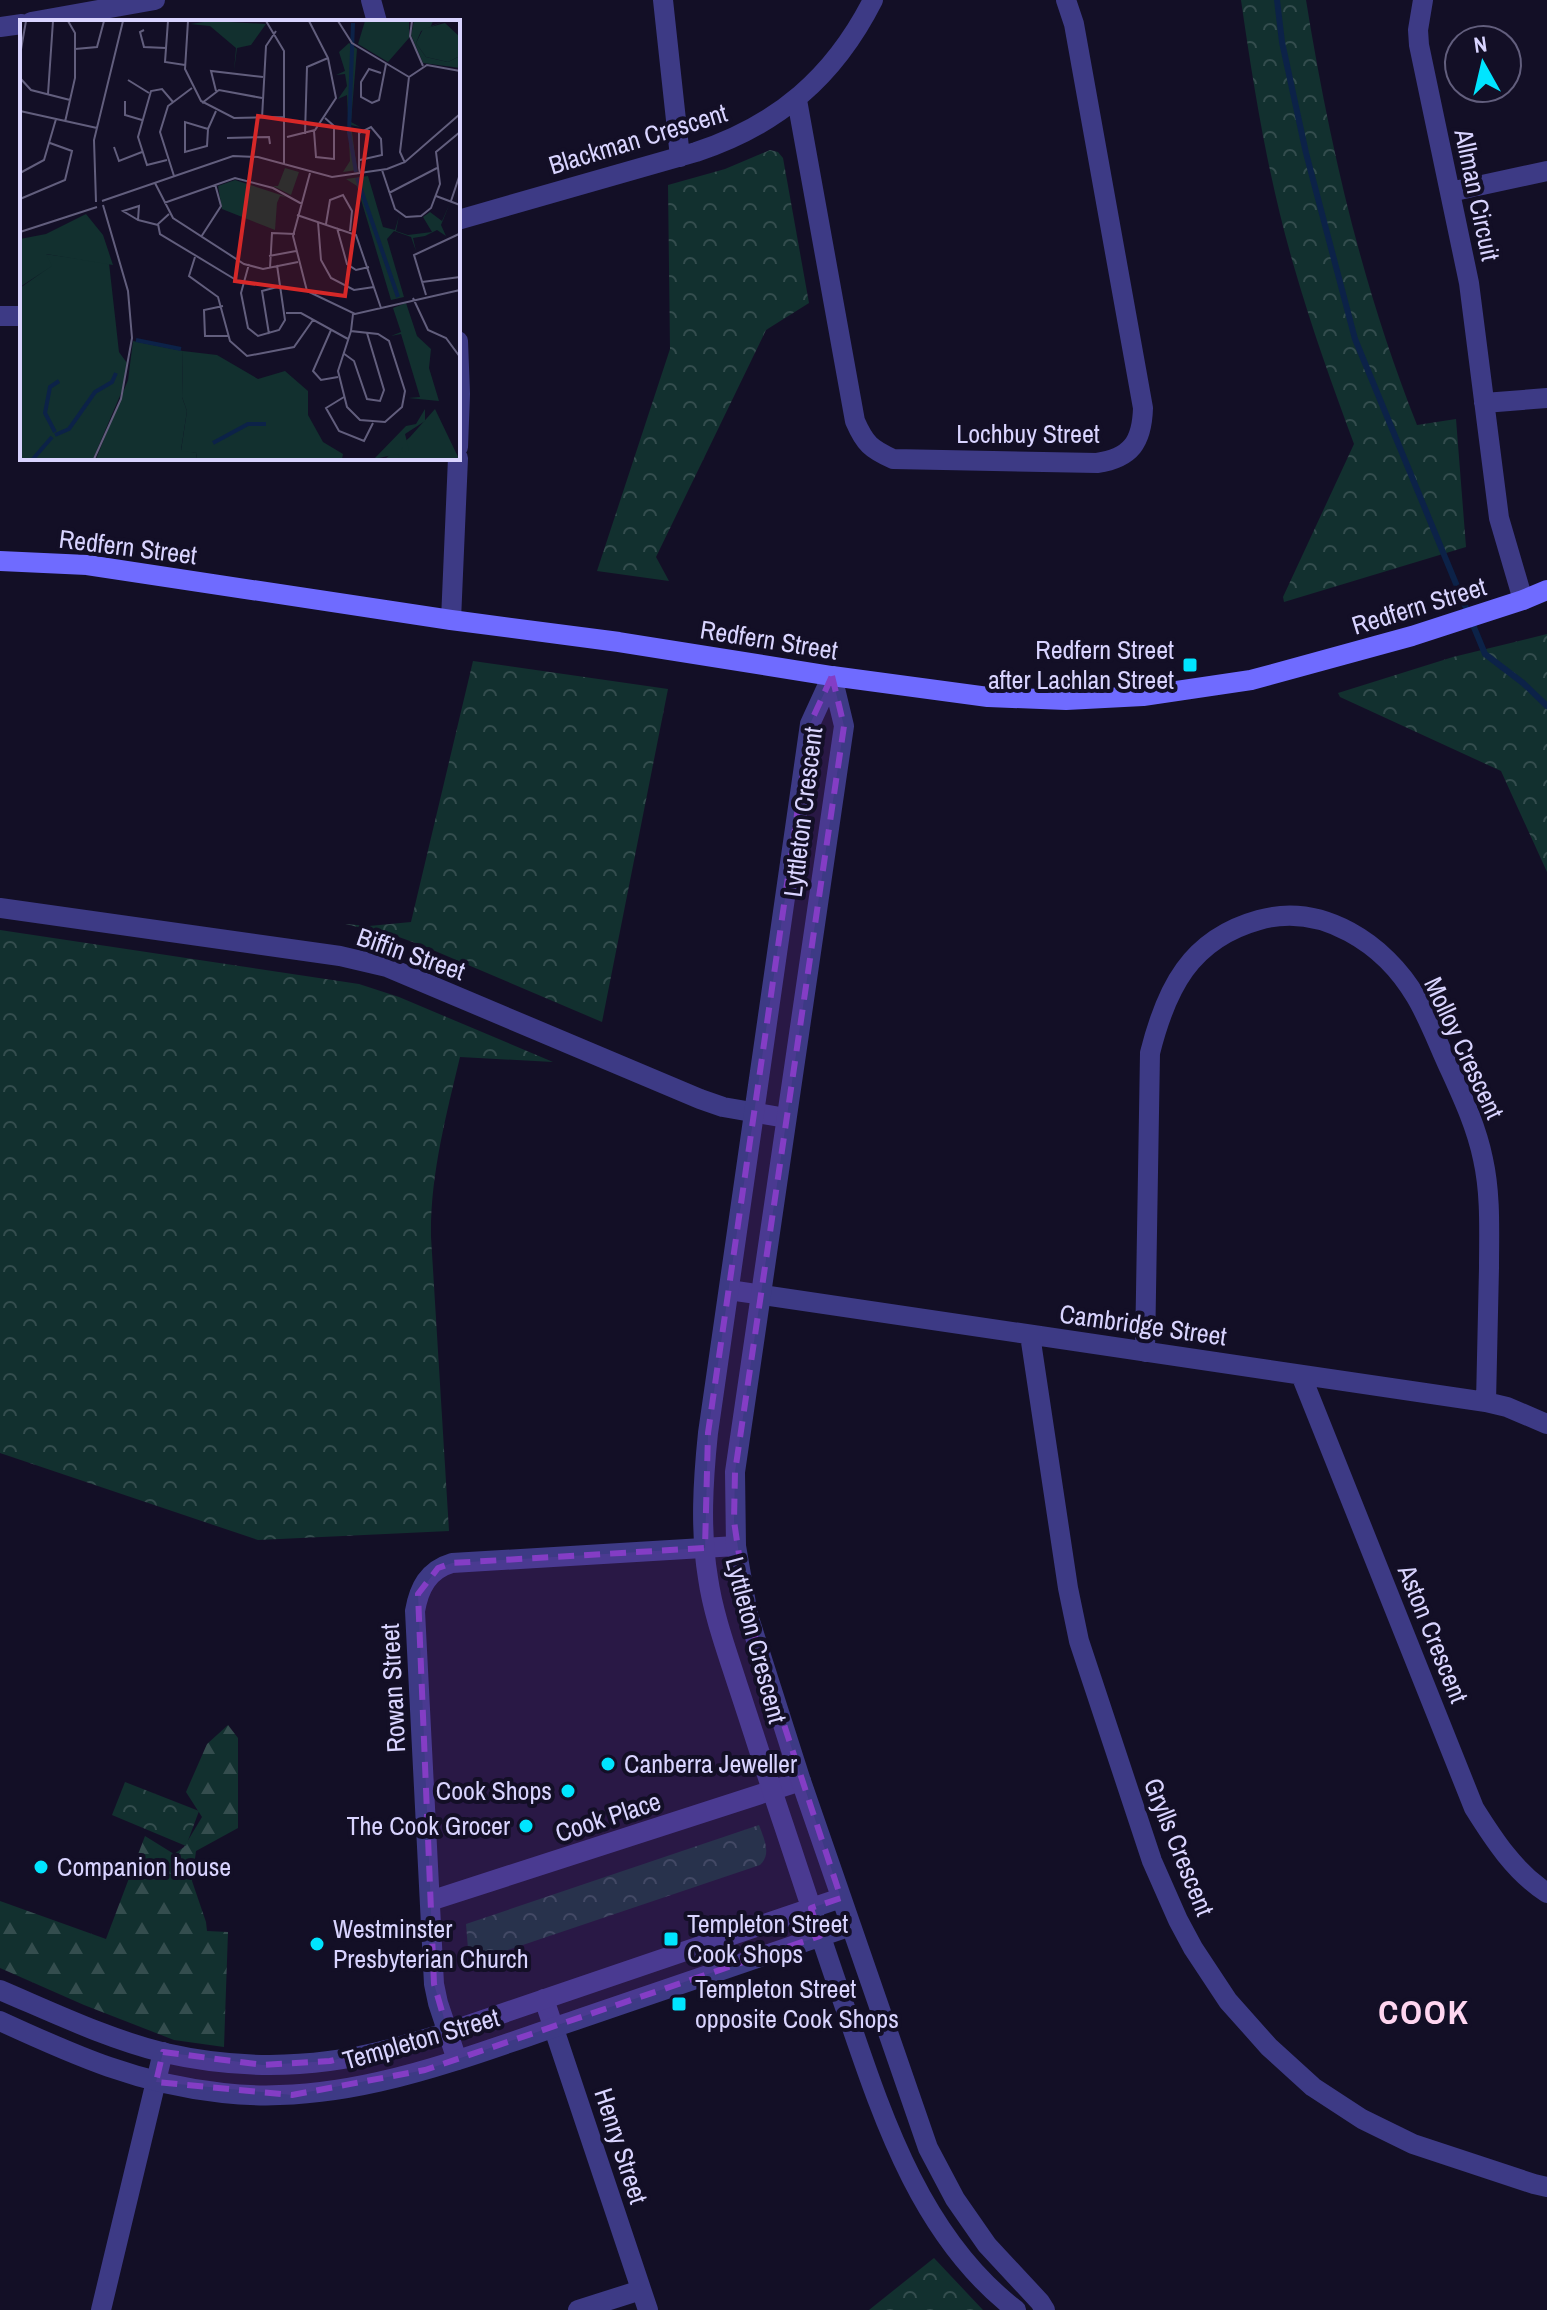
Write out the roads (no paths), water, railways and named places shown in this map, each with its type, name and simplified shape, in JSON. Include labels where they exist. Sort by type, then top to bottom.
[{"type":"main road","name":"Redfern Street","points":[[0,561],[87,565],[832,676],[988,697],[1066,700],[1143,696],[1251,680],[1332,660],[1547,590]]},
{"type":"main road","name":"Redfern Street","points":[[1523,600],[1547,596]]},
{"type":"street","points":[[35,20],[62,8],[155,0]]},
{"type":"street","points":[[371,0],[376,20]]},
{"type":"street","points":[[663,0],[680,157]]},
{"type":"street","name":"Blackman Crescent","points":[[460,219],[680,157],[718,145],[759,126],[814,85],[859,29],[873,0]]},
{"type":"street","name":"Lochbuy Street","points":[[797,100],[855,421],[862,437],[873,450],[893,459],[1097,463],[1114,460],[1122,457],[1135,444],[1143,428],[1143,408],[1074,24],[1066,0]]},
{"type":"street","name":"Allman Circuit","points":[[1423,0],[1419,45],[1469,283],[1499,518],[1523,600]]},
{"type":"street","points":[[0,27],[20,24]]},
{"type":"street","points":[[1450,192],[1547,171]]},
{"type":"street","points":[[1484,403],[1547,398]]},
{"type":"street","points":[[451,620],[458,460]]},
{"type":"street","name":"Lyttleton Crescent","points":[[832,676],[810,724],[704,1470],[703,1526],[708,1579],[723,1637],[772,1791],[877,2101],[907,2172],[924,2201],[957,2250],[997,2296],[1016,2310]]},
{"type":"street","name":"Lyttleton Crescent","points":[[832,676],[844,726],[735,1472],[736,1546],[748,1615],[801,1781],[928,2148],[955,2199],[987,2245],[1045,2310]]},
{"type":"street","name":"Biffin Street","points":[[0,908],[340,956],[387,967],[700,1099],[723,1107],[786,1118]]},
{"type":"street","name":"Molloy Crescent","points":[[1145,1352],[1150,1053],[1159,1015],[1186,967],[1211,943],[1240,925],[1271,916],[1288,915],[1321,920],[1352,932],[1394,966],[1417,997],[1472,1119],[1483,1159],[1489,1201],[1486,1402]]},
{"type":"street","name":"Cambridge Street","points":[[729,1290],[1486,1402],[1507,1407],[1547,1424]]},
{"type":"street","name":"Grylls Crescent","points":[[1030,1335],[1068,1588],[1079,1641],[1152,1861],[1193,1948],[1228,2001],[1269,2047],[1313,2087],[1362,2119],[1413,2144],[1547,2187]]},
{"type":"street","name":"Aston Crescent","points":[[1301,1375],[1474,1808],[1511,1862],[1547,1893]]},
{"type":"street","name":"Rowan Street","points":[[457,2060],[434,1984],[415,1611],[418,1594],[426,1579],[438,1568],[452,1563],[736,1546]]},
{"type":"street","name":"Cook Place","points":[[430,1901],[801,1781]]},
{"type":"street","name":"Templeton Street","points":[[0,1990],[88,2028],[163,2052],[197,2059],[263,2065],[330,2061],[395,2048],[448,2032],[841,1898]]},
{"type":"street","name":"Templeton Street","points":[[0,2021],[67,2051],[156,2082],[225,2093],[292,2095],[359,2087],[457,2060],[851,1926]]},
{"type":"street","name":"Henry Street","points":[[544,1999],[648,2310]]},
{"type":"street","points":[[101,2310],[163,2052]]},
{"type":"street","points":[[578,2310],[641,2290]]},
{"type":"waterway","points":[[1277,0],[1282,42],[1306,153],[1355,339],[1485,654],[1547,706]]},
{"type":"place","name":"Redfern Street after Lachlan Street","points":[[1190,665]]},
{"type":"place","name":"Canberra Jeweller","points":[[608,1764]]},
{"type":"place","name":"Cook Shops","points":[[568,1791]]},
{"type":"place","name":"The Cook Grocer","points":[[526,1826]]},
{"type":"place","name":"Companion house","points":[[41,1867]]},
{"type":"place","name":"Templeton Street Cook Shops","points":[[671,1939]]},
{"type":"place","name":"Westminster Presbyterian Church","points":[[317,1944]]},
{"type":"place","name":"Templeton Street opposite Cook Shops","points":[[679,2004]]},
{"type":"district","name":"COOK","points":[[1424,2012]]}]
